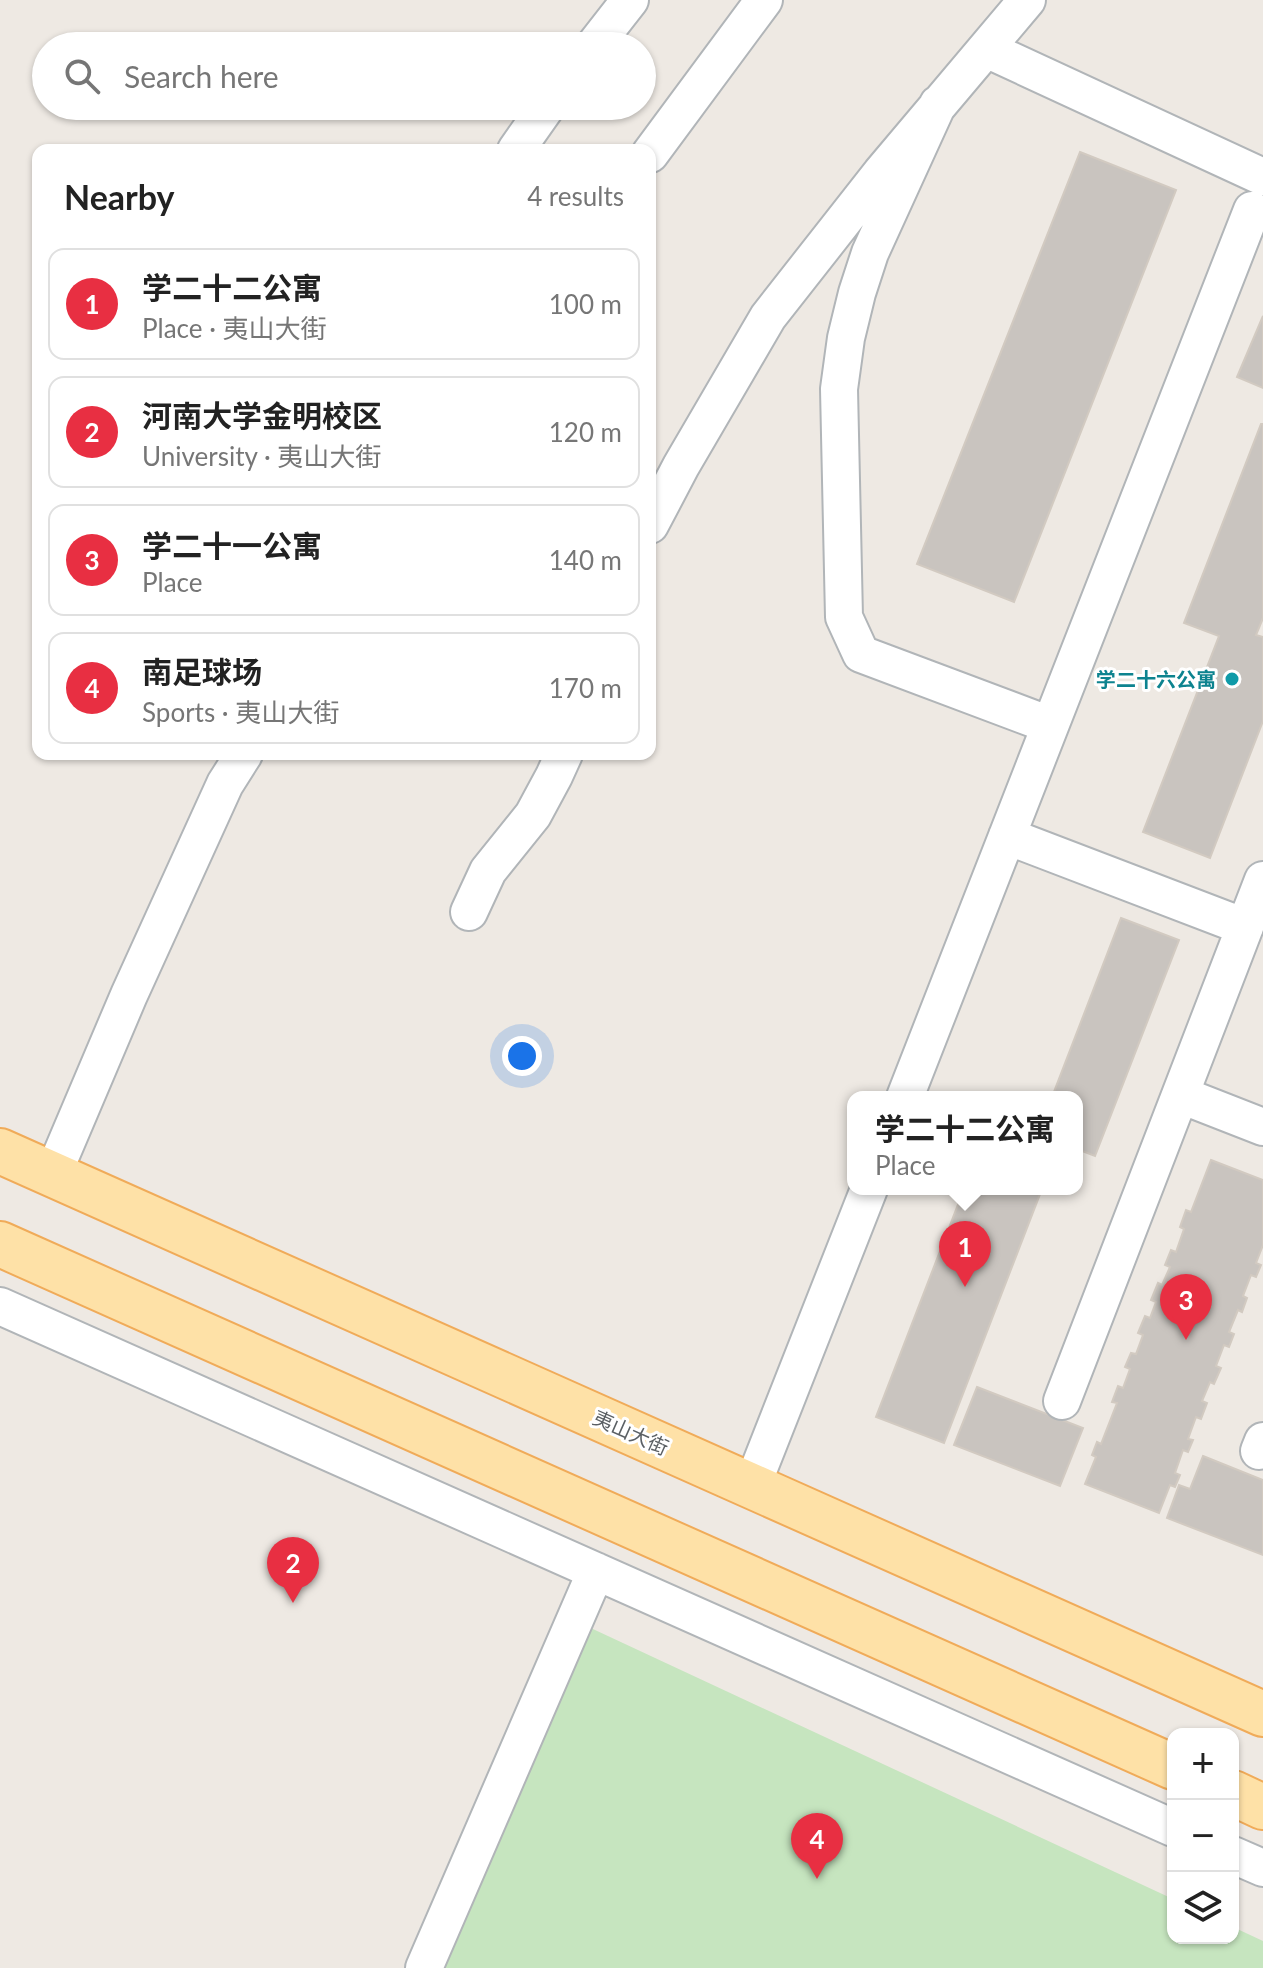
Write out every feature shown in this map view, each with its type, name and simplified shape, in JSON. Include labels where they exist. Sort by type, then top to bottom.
[{"type":"main road","name":"夷山大街","points":[[0,1151],[1263,1714]]},
{"type":"main road","points":[[0,1244],[1167,1764]]},
{"type":"main road","points":[[1239,1796],[1263,1807]]},
{"type":"street","points":[[605,32],[630,0]]},
{"type":"street","points":[[656,146],[764,0]]},
{"type":"street","points":[[656,514],[768,317],[881,173],[1027,0]]},
{"type":"street","points":[[907,1091],[1258,194],[986,49]]},
{"type":"street","points":[[938,104],[870,253],[846,338],[839,389],[844,617],[861,654],[1050,725]]},
{"type":"street","points":[[520,144],[537,120]]},
{"type":"street","points":[[53,1174],[129,995],[225,784],[240,760]]},
{"type":"street","points":[[469,912],[488,871],[533,815],[561,760]]},
{"type":"street","points":[[1007,836],[1245,927]]},
{"type":"street","points":[[1062,1401],[1263,880]]},
{"type":"street","points":[[1181,1095],[1263,1127]]},
{"type":"street","points":[[752,1486],[867,1195]]},
{"type":"street","points":[[0,1306],[1167,1825]]},
{"type":"street","points":[[424,1968],[596,1571]]},
{"type":"street","points":[[1239,1858],[1263,1868]]},
{"type":"green space","points":[[565,1616],[1167,1896],[1167,1944],[1239,1944],[1239,1930],[1263,1941],[1263,1968],[421,1968]]},
{"type":"building","points":[[1080,152],[1176,190],[1014,602],[917,564]]},
{"type":"building","points":[[1263,316],[1263,388],[1237,377]]},
{"type":"building","name":"学二十六公寓","points":[[1261,424],[1263,618],[1256,635],[1263,637],[1263,721],[1210,858],[1143,832],[1219,636],[1184,623]]},
{"type":"building","points":[[1121,918],[1179,940],[1095,1156],[1083,1151],[1083,1091],[1054,1091]]},
{"type":"building","points":[[1211,1160],[1263,1180],[1263,1245],[1256,1263],[1261,1265],[1256,1277],[1251,1275],[1243,1296],[1247,1298],[1242,1312],[1238,1310],[1229,1332],[1234,1334],[1229,1347],[1224,1345],[1216,1366],[1221,1368],[1214,1384],[1210,1382],[1202,1401],[1207,1403],[1201,1419],[1196,1417],[1188,1439],[1193,1440],[1188,1452],[1183,1450],[1175,1473],[1180,1475],[1175,1487],[1170,1485],[1159,1513],[1085,1484],[1096,1457],[1092,1455],[1097,1442],[1101,1444],[1117,1403],[1112,1402],[1118,1386],[1123,1388],[1130,1369],[1125,1367],[1131,1353],[1136,1354],[1143,1335],[1138,1333],[1145,1316],[1150,1318],[1156,1302],[1151,1300],[1158,1283],[1162,1285],[1170,1267],[1165,1265],[1171,1250],[1176,1252],[1184,1229],[1180,1227],[1186,1210],[1191,1212]]},
{"type":"building","points":[[962,1195],[1040,1195],[944,1443],[876,1417]]},
{"type":"building","points":[[977,1387],[1083,1428],[1060,1486],[954,1445]]},
{"type":"building","points":[[1203,1456],[1263,1480],[1263,1555],[1167,1518],[1179,1485],[1190,1489]]},
{"type":"place","name":"学二十六公寓","points":[[1232,679]]},
{"type":"place","name":"学二十二公寓","points":[[965,1287]]},
{"type":"place","name":"学二十一公寓","points":[[1186,1340]]},
{"type":"place","name":"河南大学金明校区","points":[[293,1603]]},
{"type":"place","name":"南足球场","points":[[817,1879]]}]
